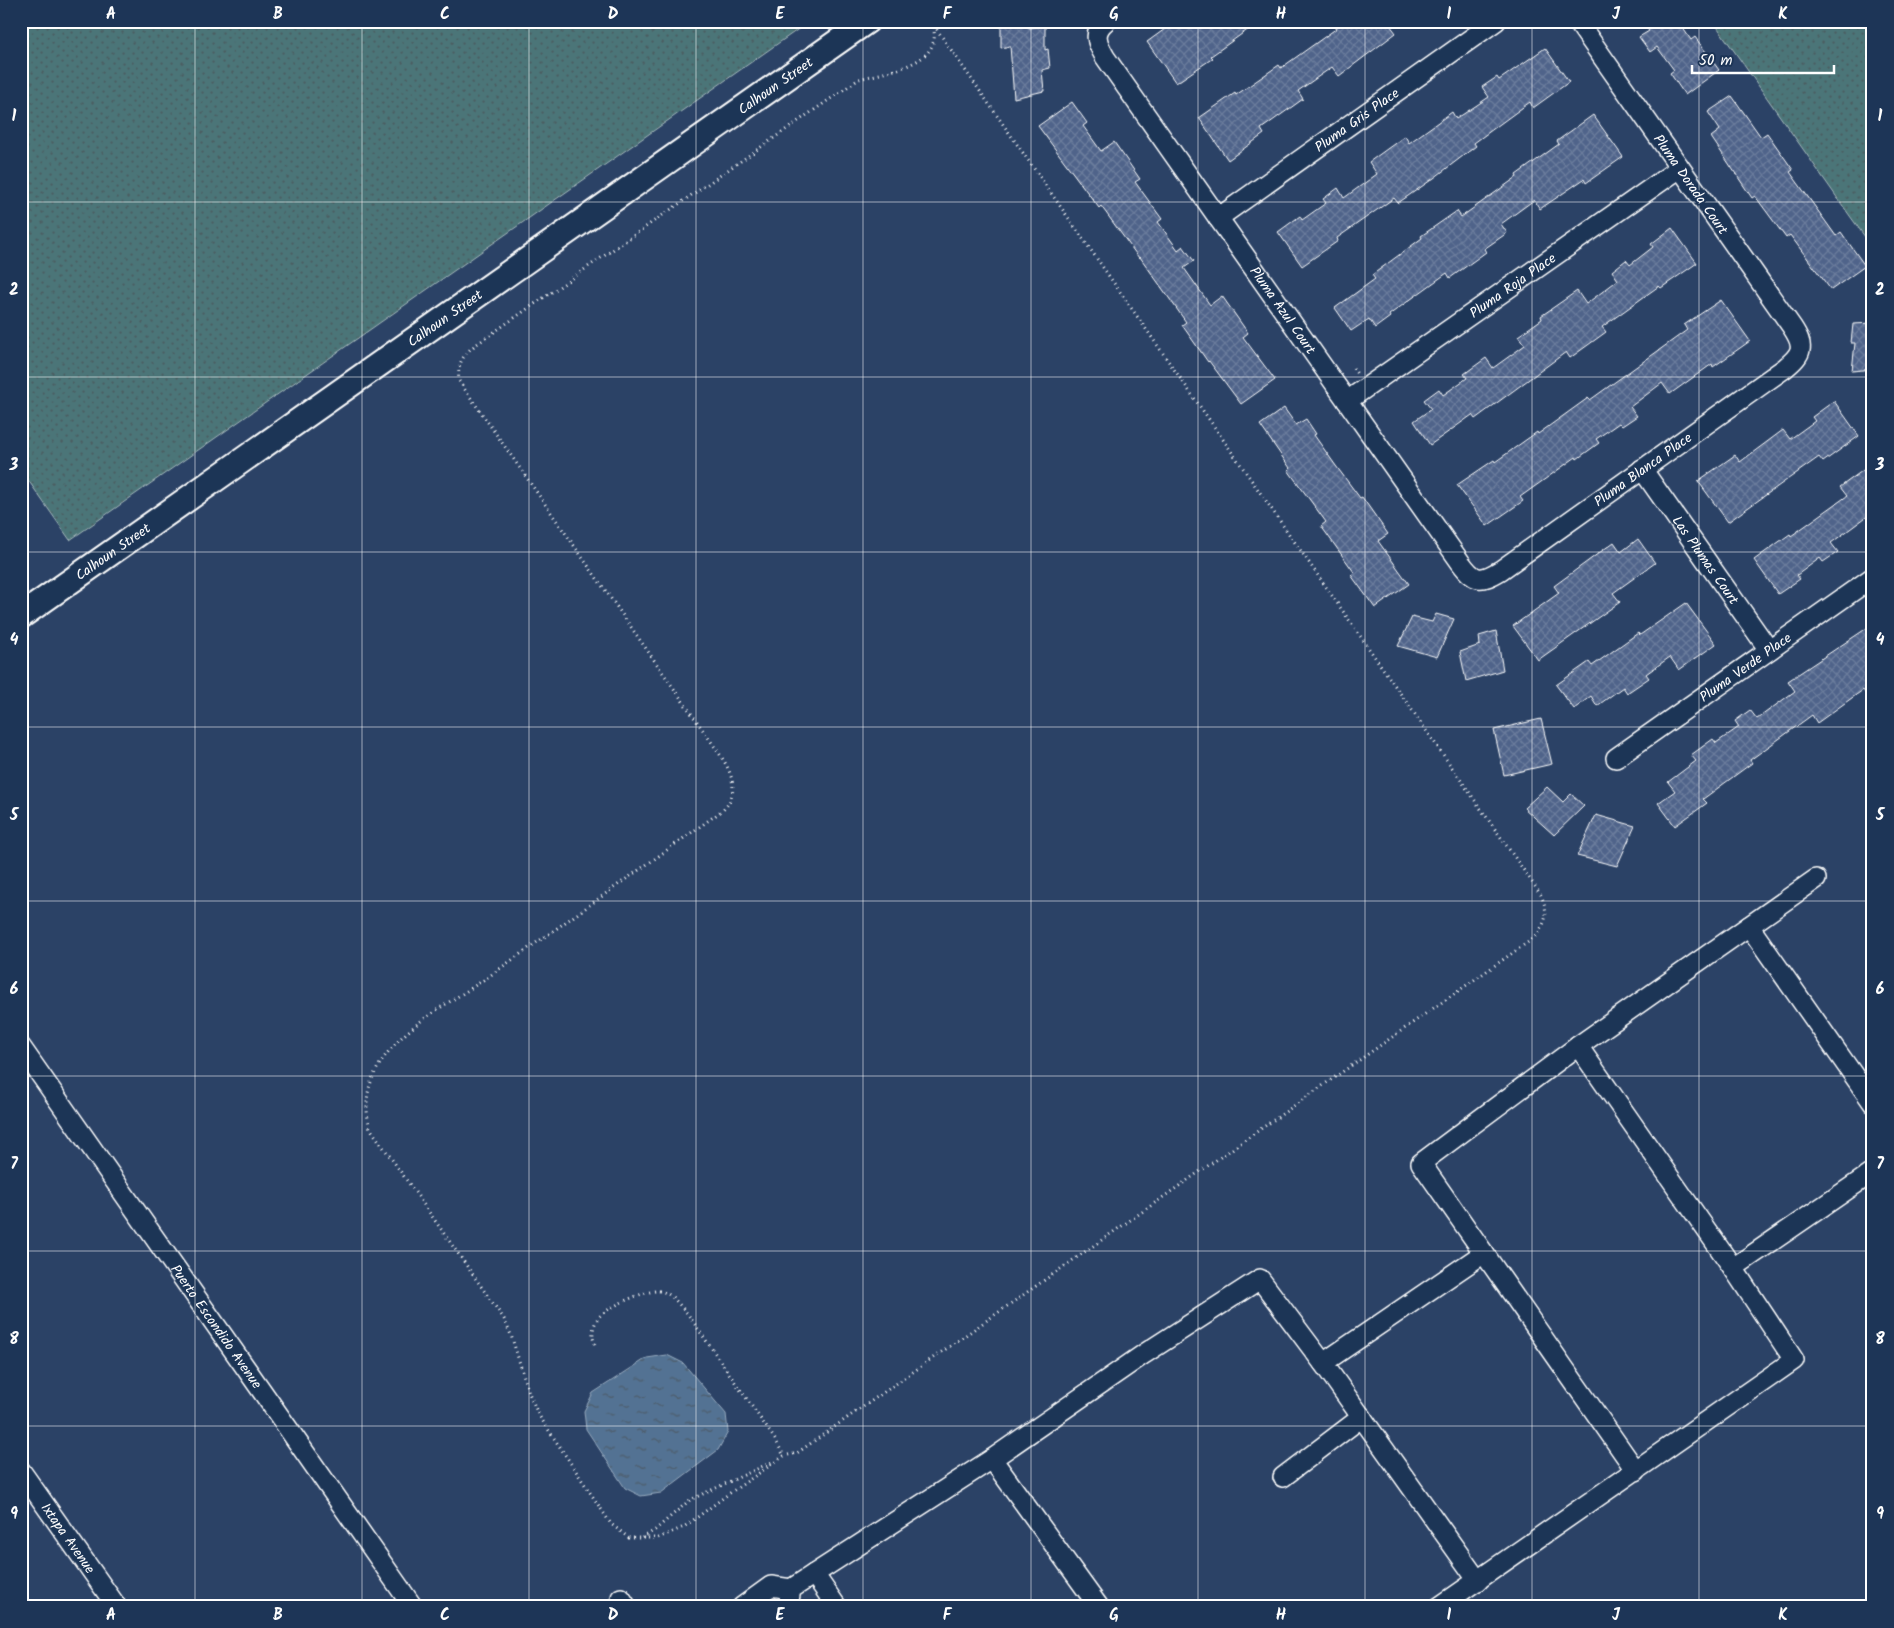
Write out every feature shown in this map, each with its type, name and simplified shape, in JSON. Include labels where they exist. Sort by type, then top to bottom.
[{"type":"street","name":"Calhoun Street","points":[[21,616],[867,21]]},
{"type":"street","name":"Pluma Gris Place","points":[[1218,218],[1496,21]]},
{"type":"street","name":"Pluma Dorada Court","points":[[1577,21],[1792,327],[1799,339],[1801,350]]},
{"type":"street","name":"Pluma Azul Court","points":[[1101,28],[1098,45],[1105,57],[1461,563],[1469,574],[1478,580]]},
{"type":"street","name":"Pluma Roja Place","points":[[1347,401],[1680,168]]},
{"type":"street","name":"Pluma Blanca Place","points":[[1478,580],[1488,578],[1501,570],[1785,368],[1796,358],[1801,350]]},
{"type":"street","name":"Las Plumas Court","points":[[1642,469],[1769,650]]},
{"type":"street","name":"Pluma Verde Place","points":[[1616,758],[1873,577]]},
{"type":"street","points":[[1636,1471],[1421,1163],[1578,1046],[1816,879]]},
{"type":"street","points":[[1748,926],[1873,1103]]},
{"type":"street","points":[[1439,1607],[1794,1360],[1733,1268],[1578,1046]]},
{"type":"street","name":"Puerto Escondido Avenue","points":[[21,1047],[413,1607]]},
{"type":"street","points":[[1733,1268],[1873,1172]]},
{"type":"street","points":[[1323,1363],[1484,1253]]},
{"type":"street","points":[[742,1607],[771,1586],[790,1598],[814,1574],[992,1459],[1144,1354],[1260,1279],[1323,1363],[1478,1581]]},
{"type":"street","points":[[1283,1477],[1362,1418]]},
{"type":"street","points":[[992,1459],[1099,1607]]},
{"type":"street","name":"Ixtapa Avenue","points":[[21,1471],[116,1607]]},
{"type":"street","points":[[814,1574],[837,1607]]},
{"type":"path","points":[[641,1538],[655,1530],[690,1500],[784,1456],[797,1453],[1526,944],[1534,938],[1545,924],[1545,905],[1541,895],[934,28],[931,21]]},
{"type":"path","points":[[784,1456],[684,1527],[658,1538],[629,1538],[611,1524],[538,1414],[529,1393],[512,1335],[504,1319],[370,1128],[365,1112],[366,1099],[375,1072],[382,1060],[412,1028],[479,984],[723,810],[729,804],[731,798],[733,780],[730,768],[459,381],[458,371],[464,354],[859,79],[922,59],[930,52],[934,41],[934,28]]},
{"type":"path","points":[[595,1344],[592,1339],[595,1324],[599,1317],[620,1303],[632,1297],[659,1291],[672,1297],[687,1313],[704,1337],[776,1441],[784,1456]]},
{"type":"green space","points":[[21,21],[810,21],[70,540],[21,470]]},
{"type":"green space","points":[[1713,21],[1873,21],[1873,248],[1850,216]]},
{"type":"water","points":[[667,1355],[683,1363],[726,1414],[728,1432],[718,1450],[661,1493],[641,1496],[625,1488],[586,1429],[584,1411],[593,1393],[647,1358]]},
{"type":"building","points":[[1001,21],[1029,21],[1029,28],[1045,26],[1045,50],[1048,49],[1050,68],[1042,70],[1044,91],[1014,98],[1010,46],[1001,48]]},
{"type":"building","points":[[1176,21],[1260,21],[1211,56],[1213,58],[1176,83],[1147,42]]},
{"type":"building","points":[[1333,21],[1387,21],[1396,33],[1339,76],[1332,67],[1298,91],[1303,99],[1261,129],[1264,134],[1228,160],[1199,118],[1279,65],[1281,68],[1337,28]]},
{"type":"building","points":[[1642,21],[1678,21],[1691,40],[1695,37],[1719,70],[1685,95],[1670,73],[1674,70],[1657,47],[1650,52],[1639,37],[1649,31]]},
{"type":"building","points":[[1545,48],[1569,82],[1533,108],[1530,102],[1474,143],[1476,146],[1434,178],[1398,203],[1394,198],[1337,238],[1338,241],[1302,266],[1278,232],[1300,216],[1302,220],[1326,203],[1323,199],[1338,188],[1344,198],[1377,174],[1369,162],[1405,136],[1409,143],[1452,112],[1456,119],[1489,97],[1482,87],[1497,77],[1499,80]]},
{"type":"building","points":[[1732,96],[1761,137],[1767,133],[1793,170],[1790,172],[1836,236],[1841,232],[1865,266],[1831,290],[1790,235],[1786,238],[1755,196],[1752,198],[1711,137],[1720,130],[1708,112]]},
{"type":"building","points":[[1072,102],[1087,123],[1083,126],[1101,151],[1114,142],[1140,179],[1135,182],[1162,219],[1158,222],[1178,250],[1183,246],[1194,261],[1184,268],[1210,305],[1222,296],[1248,333],[1243,337],[1275,380],[1241,404],[1182,325],[1186,322],[1140,257],[1101,206],[1099,208],[1038,126]]},
{"type":"building","points":[[1593,115],[1623,157],[1586,183],[1584,179],[1540,209],[1534,200],[1501,224],[1507,233],[1484,249],[1486,252],[1450,278],[1447,273],[1389,315],[1390,317],[1375,328],[1369,319],[1351,331],[1335,308],[1375,279],[1372,275],[1422,238],[1421,236],[1457,211],[1461,217],[1517,177],[1516,175],[1559,144],[1557,141]]},
{"type":"building","points":[[1672,228],[1697,263],[1661,288],[1659,286],[1602,327],[1606,332],[1570,358],[1566,352],[1475,419],[1472,415],[1430,445],[1414,421],[1431,409],[1424,400],[1439,389],[1443,395],[1467,378],[1464,374],[1486,358],[1493,368],[1525,345],[1518,336],[1542,319],[1541,316],[1577,291],[1586,304],[1618,280],[1612,271],[1626,260],[1630,265],[1653,247],[1651,244]]},
{"type":"building","points":[[1721,300],[1750,341],[1713,367],[1712,364],[1670,394],[1662,383],[1630,407],[1637,416],[1622,426],[1619,423],[1596,439],[1599,443],[1520,497],[1523,501],[1487,526],[1457,485],[1494,460],[1495,462],[1537,432],[1538,434],[1588,398],[1590,400],[1687,330],[1684,325]]},
{"type":"building","points":[[1873,323],[1873,369],[1852,371],[1855,343],[1851,343],[1853,324]]},
{"type":"building","points":[[1834,401],[1859,436],[1823,462],[1819,457],[1728,522],[1698,481],[1735,455],[1740,462],[1783,430],[1790,439],[1815,421],[1812,417]]},
{"type":"building","points":[[1284,408],[1296,425],[1306,419],[1316,434],[1314,435],[1336,466],[1360,498],[1362,497],[1388,534],[1378,541],[1409,584],[1375,608],[1351,575],[1354,572],[1321,526],[1326,522],[1288,470],[1290,468],[1260,425]]},
{"type":"building","points":[[1873,463],[1873,512],[1831,543],[1838,552],[1823,562],[1820,558],[1797,575],[1800,579],[1778,594],[1754,560],[1847,496],[1840,487]]},
{"type":"building","points":[[1638,539],[1655,563],[1613,593],[1620,602],[1538,660],[1513,626],[1559,593],[1554,586],[1614,542],[1621,552]]},
{"type":"building","points":[[1686,603],[1716,644],[1679,670],[1670,657],[1646,674],[1649,678],[1627,693],[1623,687],[1597,706],[1591,696],[1574,709],[1556,685],[1589,662],[1592,666],[1638,633],[1640,635]]},
{"type":"building","points":[[1436,614],[1454,619],[1437,657],[1398,646],[1412,617],[1432,622]]},
{"type":"building","points":[[1873,624],[1873,704],[1863,690],[1817,723],[1812,715],[1750,760],[1752,763],[1703,799],[1707,803],[1675,826],[1658,803],[1675,791],[1668,782],[1696,761],[1691,755],[1713,739],[1716,743],[1739,727],[1735,721],[1750,710],[1757,719],[1795,691],[1788,681]]},
{"type":"building","points":[[1496,631],[1503,670],[1466,681],[1460,652],[1480,645],[1479,636]]},
{"type":"building","points":[[1541,719],[1552,764],[1504,775],[1494,730]]},
{"type":"building","points":[[1547,787],[1563,802],[1571,794],[1584,806],[1554,835],[1524,808]]},
{"type":"building","points":[[1596,815],[1635,826],[1617,866],[1577,856]]}]
